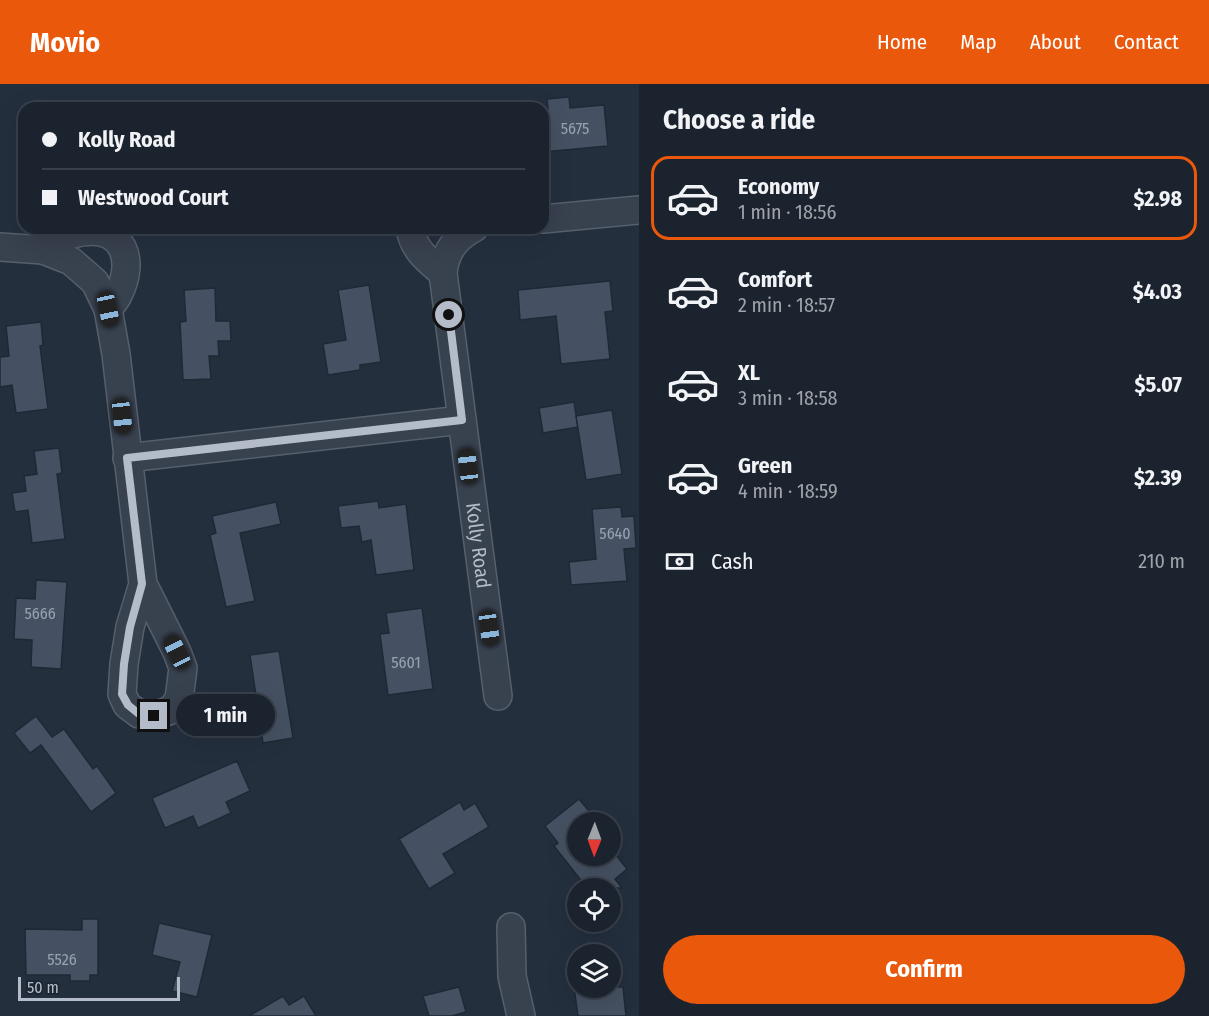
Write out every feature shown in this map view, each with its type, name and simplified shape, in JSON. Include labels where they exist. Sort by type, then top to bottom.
[{"type":"street","points":[[549,218],[639,210]]},
{"type":"street","points":[[43,250],[74,234]]},
{"type":"street","points":[[107,234],[121,244],[126,254],[127,265],[119,294],[108,309]]},
{"type":"street","points":[[412,234],[424,258],[444,273]]},
{"type":"street","name":"Kolly Road","points":[[465,234],[449,249],[444,260],[444,273],[498,696]]},
{"type":"street","points":[[0,247],[43,250],[64,258],[84,270],[95,282],[108,309],[116,354],[142,584]]},
{"type":"street","points":[[127,458],[462,420]]},
{"type":"street","points":[[511,927],[512,976],[521,1016]]},
{"type":"building","points":[[569,97],[570,108],[604,105],[608,146],[549,151],[549,102],[547,99]]},
{"type":"building","points":[[610,281],[613,311],[605,312],[610,359],[561,364],[556,316],[520,320],[518,290]]},
{"type":"building","points":[[369,285],[381,362],[360,365],[360,370],[328,375],[323,344],[346,340],[338,290]]},
{"type":"building","points":[[215,288],[216,321],[230,321],[231,341],[218,341],[219,356],[209,356],[211,379],[183,380],[180,322],[186,321],[184,290]]},
{"type":"building","points":[[41,322],[43,345],[40,346],[48,409],[16,413],[12,385],[0,387],[0,357],[9,356],[6,326]]},
{"type":"building","points":[[574,402],[578,427],[543,433],[539,408]]},
{"type":"building","points":[[612,410],[622,474],[586,480],[576,416]]},
{"type":"building","points":[[59,448],[62,473],[57,474],[65,539],[32,543],[28,510],[15,512],[12,493],[26,491],[24,476],[37,474],[34,451]]},
{"type":"building","points":[[378,501],[379,508],[406,504],[414,570],[376,575],[371,540],[362,542],[359,526],[341,528],[338,506]]},
{"type":"building","points":[[276,502],[281,524],[240,533],[255,601],[226,607],[210,535],[216,533],[212,516]]},
{"type":"building","points":[[621,507],[622,517],[634,516],[636,548],[624,549],[627,581],[571,585],[569,562],[596,559],[592,509]]},
{"type":"building","points":[[36,580],[67,582],[61,669],[31,667],[32,640],[14,639],[16,598],[35,599]]},
{"type":"building","points":[[422,608],[433,689],[388,695],[380,634],[389,633],[386,613]]},
{"type":"building","points":[[279,651],[293,738],[263,743],[250,655]]},
{"type":"building","points":[[36,716],[52,737],[64,729],[93,769],[97,766],[116,793],[91,812],[41,745],[30,753],[14,733]]},
{"type":"building","points":[[237,761],[250,791],[226,802],[231,813],[198,828],[193,816],[165,828],[152,798]]},
{"type":"building","points":[[579,799],[590,812],[567,812],[567,863],[554,846],[558,843],[545,826]]},
{"type":"building","points":[[460,802],[464,810],[475,803],[489,827],[443,854],[455,873],[429,889],[399,839]]},
{"type":"building","points":[[621,861],[627,869],[616,878],[579,878],[570,866],[621,866]]},
{"type":"building","points":[[82,919],[98,919],[98,975],[90,975],[90,981],[70,981],[70,975],[26,975],[25,929],[82,930]]},
{"type":"building","points":[[159,923],[212,935],[197,997],[172,991],[180,962],[152,955]]},
{"type":"building","points":[[459,987],[466,1012],[452,1016],[429,1016],[423,996]]},
{"type":"building","points":[[621,987],[623,987],[626,1016],[578,1016],[576,998],[621,998]]},
{"type":"building","points":[[283,996],[289,1005],[304,996],[316,1016],[249,1016]]},
{"type":"route","points":[[154,716],[139,714],[128,705],[122,694],[130,627],[142,584],[127,458],[462,420],[449,315]]}]
